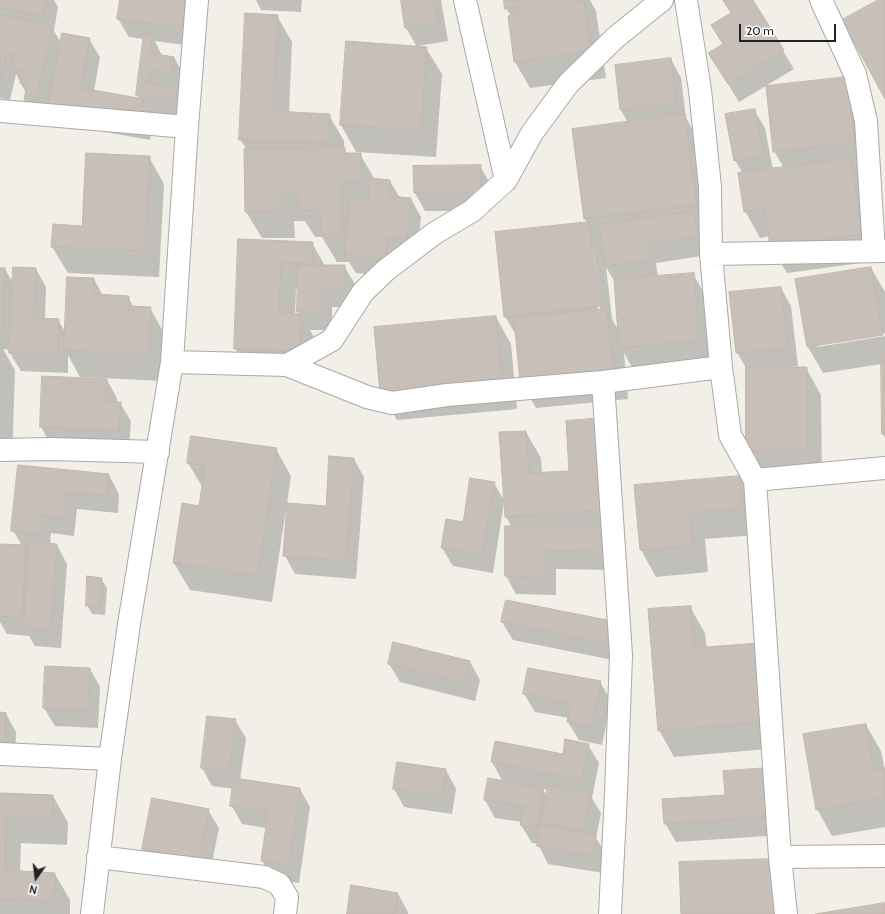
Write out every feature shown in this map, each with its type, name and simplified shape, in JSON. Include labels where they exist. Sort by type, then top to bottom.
[{"type":"street","points":[[92,914],[110,758],[129,624],[172,362],[187,127],[197,0]]},
{"type":"street","points":[[465,0],[506,180]]},
{"type":"street","points":[[287,365],[332,340],[363,292],[386,270],[435,233],[472,211],[506,180],[532,134],[568,84],[615,38],[662,0]]},
{"type":"street","points":[[686,0],[700,90],[710,187],[712,254],[721,367],[730,435],[755,480],[780,857],[786,914]]},
{"type":"street","points":[[712,254],[879,251],[866,121],[855,74],[821,0]]},
{"type":"street","points":[[0,111],[187,127]]},
{"type":"street","points":[[172,362],[287,365],[367,397],[392,402],[447,395],[603,382],[721,367]]},
{"type":"street","points":[[603,382],[621,654],[610,914]]},
{"type":"street","points":[[0,450],[51,449],[158,452]]},
{"type":"street","points":[[755,480],[885,468]]},
{"type":"street","points":[[0,754],[110,758]]},
{"type":"street","points":[[780,857],[885,856]]},
{"type":"street","points":[[98,857],[264,877],[279,884],[287,897],[285,914]]},
{"type":"building","points":[[0,0],[46,0],[43,16],[0,8]]},
{"type":"building","points":[[120,0],[186,0],[182,28],[117,19]]},
{"type":"building","points":[[401,0],[434,0],[438,23],[405,28]]},
{"type":"building","points":[[504,0],[584,0],[591,52],[514,62],[508,16],[520,14],[519,6],[505,9]]},
{"type":"building","points":[[723,0],[753,0],[784,50],[728,84],[708,53],[723,44],[711,25],[731,13]]},
{"type":"building","points":[[878,0],[885,0],[885,99],[842,20]]},
{"type":"building","points":[[245,13],[278,15],[273,111],[330,114],[328,143],[239,140]]},
{"type":"building","points":[[0,15],[52,25],[36,102],[24,100],[27,84],[20,83],[22,71],[12,69],[14,56],[6,54],[0,82]]},
{"type":"building","points":[[62,33],[90,38],[81,88],[144,99],[140,122],[48,106]]},
{"type":"building","points":[[144,33],[153,35],[150,53],[174,57],[172,73],[150,70],[147,83],[177,87],[175,100],[136,95]]},
{"type":"building","points":[[346,41],[427,47],[421,131],[340,125]]},
{"type":"building","points":[[671,58],[677,103],[620,110],[615,65]]},
{"type":"building","points":[[847,77],[855,143],[773,152],[766,86]]},
{"type":"building","points":[[755,109],[764,155],[734,161],[725,114]]},
{"type":"building","points":[[685,114],[697,205],[584,219],[572,129]]},
{"type":"building","points":[[345,148],[345,153],[361,153],[361,181],[342,181],[342,235],[320,235],[320,210],[298,211],[298,194],[280,194],[280,212],[245,212],[244,149]]},
{"type":"building","points":[[86,153],[150,156],[145,251],[51,247],[53,224],[82,226]]},
{"type":"building","points":[[851,158],[862,234],[770,247],[765,209],[744,212],[738,173]]},
{"type":"building","points":[[481,165],[481,193],[414,193],[413,166]]},
{"type":"building","points":[[370,178],[390,180],[389,196],[411,198],[407,239],[388,237],[386,259],[344,255],[350,197],[369,199]]},
{"type":"building","points":[[694,211],[698,237],[647,244],[649,260],[605,267],[599,225]]},
{"type":"building","points":[[589,222],[599,306],[504,317],[495,232]]},
{"type":"building","points":[[238,239],[313,242],[312,264],[281,263],[279,312],[301,314],[300,351],[234,349]]},
{"type":"building","points":[[298,265],[345,265],[345,289],[322,289],[322,312],[297,312]]},
{"type":"building","points":[[13,267],[36,268],[34,318],[59,319],[58,355],[9,353]]},
{"type":"building","points":[[871,267],[883,335],[807,347],[795,279]]},
{"type":"building","points":[[0,268],[5,268],[3,332],[0,332]]},
{"type":"building","points":[[694,273],[699,341],[619,348],[614,279]]},
{"type":"building","points":[[67,277],[94,278],[94,294],[129,296],[129,306],[151,307],[149,354],[64,351]]},
{"type":"building","points":[[781,287],[788,348],[736,353],[729,292]]},
{"type":"building","points":[[607,309],[614,373],[520,382],[514,318]]},
{"type":"building","points":[[496,316],[502,383],[380,393],[374,327]]},
{"type":"building","points":[[881,355],[885,355],[885,434],[882,434]]},
{"type":"building","points":[[746,367],[807,367],[807,451],[746,451]]},
{"type":"building","points":[[42,376],[107,379],[106,402],[121,402],[119,431],[40,427]]},
{"type":"building","points":[[603,418],[609,510],[505,517],[499,432],[526,431],[529,473],[569,471],[566,421]]},
{"type":"building","points":[[191,436],[277,448],[258,576],[173,563],[182,503],[199,506],[205,465],[187,463]]},
{"type":"building","points":[[329,456],[354,458],[346,561],[283,556],[287,503],[326,506]]},
{"type":"building","points":[[18,465],[109,474],[108,496],[67,492],[64,518],[41,515],[39,534],[11,531]]},
{"type":"building","points":[[740,476],[743,509],[690,513],[693,546],[640,550],[634,485]]},
{"type":"building","points":[[470,478],[495,482],[482,555],[441,548],[446,519],[463,522]]},
{"type":"building","points":[[505,526],[603,526],[603,552],[546,551],[546,577],[505,576]]},
{"type":"building","points":[[29,542],[57,544],[51,630],[24,628]]},
{"type":"building","points":[[0,544],[26,545],[22,618],[0,616]]},
{"type":"building","points":[[87,576],[102,578],[100,606],[86,606]]},
{"type":"building","points":[[506,600],[617,622],[613,645],[501,622]]},
{"type":"building","points":[[691,606],[694,648],[759,643],[765,722],[658,731],[648,609]]},
{"type":"building","points":[[393,642],[470,661],[465,683],[388,664]]},
{"type":"building","points":[[45,666],[90,668],[88,711],[43,708]]},
{"type":"building","points":[[528,668],[601,681],[592,727],[567,722],[571,703],[523,694]]},
{"type":"building","points":[[0,712],[6,713],[5,744],[0,744]]},
{"type":"building","points":[[207,716],[236,719],[229,772],[201,768]]},
{"type":"building","points":[[866,724],[874,770],[885,769],[885,798],[816,810],[803,734]]},
{"type":"building","points":[[565,739],[589,744],[582,781],[491,762],[495,741],[563,754]]},
{"type":"building","points":[[397,762],[446,769],[442,797],[393,789]]},
{"type":"building","points":[[769,768],[772,817],[664,824],[662,799],[725,795],[723,771]]},
{"type":"building","points":[[234,778],[300,788],[289,865],[261,861],[268,812],[230,806]]},
{"type":"building","points":[[488,778],[543,788],[537,828],[520,825],[524,806],[484,800]]},
{"type":"building","points":[[548,786],[591,794],[584,830],[541,823]]},
{"type":"building","points":[[0,793],[53,795],[52,819],[6,817],[5,870],[55,873],[54,901],[0,899]]},
{"type":"building","points":[[152,798],[209,809],[199,860],[142,849]]},
{"type":"building","points":[[540,825],[596,835],[593,856],[537,846]]},
{"type":"building","points":[[775,859],[777,914],[681,914],[679,862]]},
{"type":"building","points":[[351,885],[398,893],[395,914],[347,914]]},
{"type":"building","points":[[885,903],[885,914],[816,914]]}]
